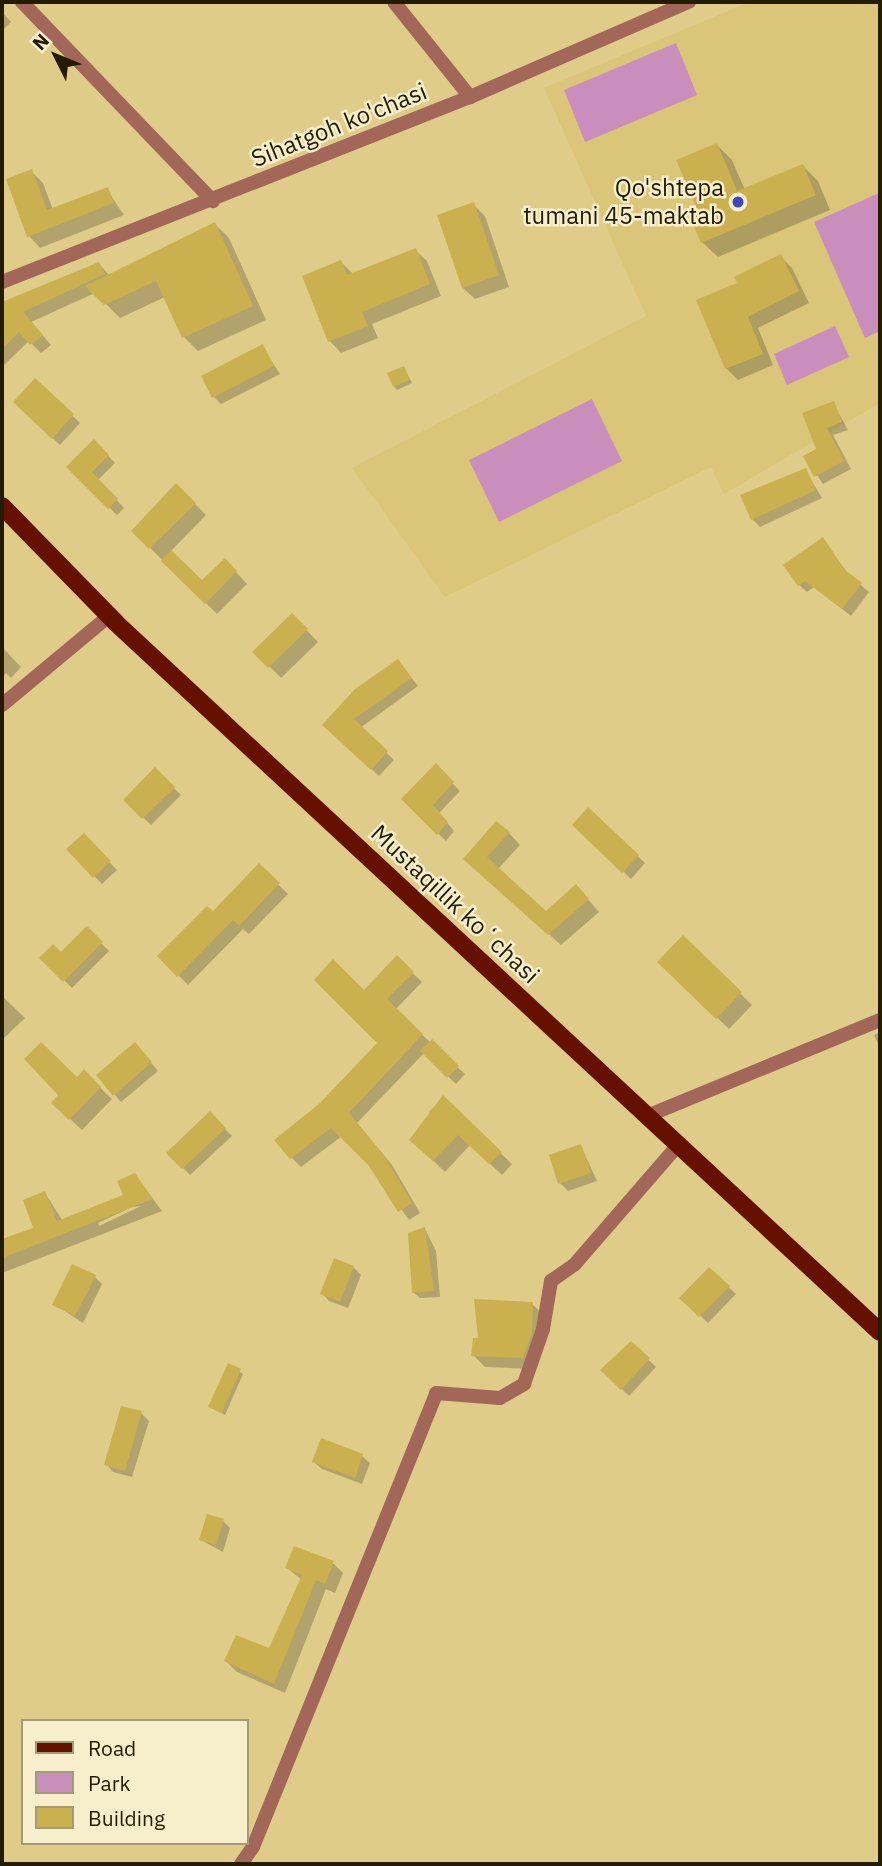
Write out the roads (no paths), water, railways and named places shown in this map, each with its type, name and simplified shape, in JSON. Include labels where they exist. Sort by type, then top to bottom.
[{"type":"main road","name":"Mustaqillik koʻchasi","points":[[2,506],[109,617],[880,1332]]},
{"type":"street","points":[[22,2],[213,201]]},
{"type":"street","points":[[394,2],[470,96]]},
{"type":"street","name":"Sihatgoh ko'chasi","points":[[2,282],[213,201],[470,96],[689,2]]},
{"type":"street","points":[[2,705],[109,617]]},
{"type":"street","points":[[648,1116],[880,1020]]},
{"type":"street","points":[[241,1864],[253,1847],[436,1393],[500,1398],[524,1384],[543,1329],[551,1281],[575,1264],[678,1145]]},
{"type":"place","name":"Qo'shtepa tumani 45-maktab","points":[[738,202]]}]
